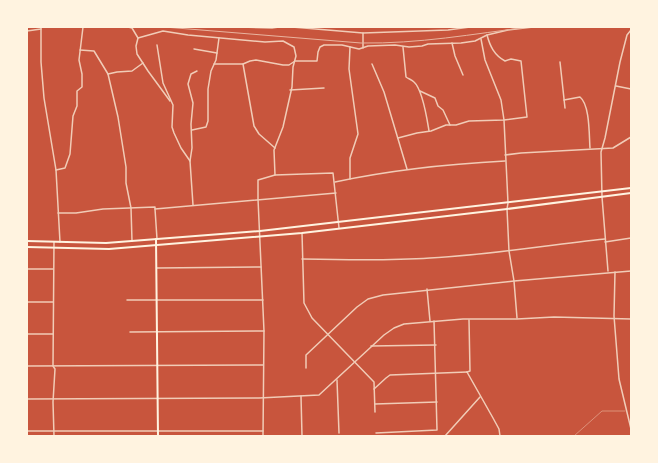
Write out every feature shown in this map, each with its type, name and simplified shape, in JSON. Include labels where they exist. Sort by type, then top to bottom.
[{"type":"main road","points":[[27,240],[99,243],[260,231],[631,188]]},
{"type":"main road","points":[[27,247],[100,249],[260,236],[506,209],[631,193]]},
{"type":"main road","points":[[156,239],[158,436]]},
{"type":"main road","points":[[99,243],[101,245],[100,249]]},
{"type":"street","points":[[56,170],[65,168],[70,154],[73,116],[77,106],[77,91],[82,87],[82,74],[79,60],[82,27]]},
{"type":"street","points":[[128,27],[132,28],[138,38],[136,46],[137,54],[168,100],[172,102]]},
{"type":"street","points":[[241,27],[279,27]]},
{"type":"street","points":[[292,27],[363,33],[448,30],[470,27]]},
{"type":"street","points":[[214,64],[243,64],[256,60],[289,65],[295,61],[317,61],[320,47],[324,44],[363,48],[368,46],[422,46],[452,42],[461,43],[481,39],[487,35],[508,30],[533,27]]},
{"type":"street","points":[[27,31],[41,28],[41,62],[44,98],[56,170],[60,242]]},
{"type":"street","points":[[609,272],[601,192],[602,149],[620,62],[628,35],[631,30]]},
{"type":"street","points":[[138,38],[163,31],[188,35],[266,42],[283,41],[294,47],[296,56],[292,67],[292,87],[290,90],[283,127],[275,148],[275,175]]},
{"type":"street","points":[[363,33],[363,48]]},
{"type":"street","points":[[398,138],[469,121],[504,120],[527,117],[522,61],[511,59],[505,61],[501,59],[495,54],[487,35]]},
{"type":"street","points":[[192,130],[206,127],[208,122],[208,89],[216,60],[219,38]]},
{"type":"street","points":[[481,39],[485,60],[500,100],[504,120],[508,203],[506,209],[517,319]]},
{"type":"street","points":[[452,42],[455,56],[463,75]]},
{"type":"street","points":[[157,45],[163,83],[172,102],[174,133],[181,148],[190,161]]},
{"type":"street","points":[[403,46],[406,77],[415,83],[420,90],[427,115],[429,131]]},
{"type":"street","points":[[350,47],[349,70],[358,134],[350,158],[350,179]]},
{"type":"street","points":[[194,49],[217,52]]},
{"type":"street","points":[[80,50],[94,50],[108,74],[118,116],[126,166],[126,182],[131,208],[132,241]]},
{"type":"street","points":[[560,62],[565,108]]},
{"type":"street","points":[[108,74],[132,71],[143,63]]},
{"type":"street","points":[[243,64],[254,126],[258,134],[275,148]]},
{"type":"street","points":[[372,64],[384,92],[406,169]]},
{"type":"street","points":[[193,205],[190,161],[192,148],[191,124],[193,103],[188,80],[193,71],[197,71]]},
{"type":"street","points":[[616,86],[631,89]]},
{"type":"street","points":[[290,90],[324,88]]},
{"type":"street","points":[[420,90],[435,98],[450,125]]},
{"type":"street","points":[[564,100],[580,97],[584,102],[588,117],[590,149]]},
{"type":"street","points":[[505,155],[613,148],[631,137]]},
{"type":"street","points":[[335,182],[406,169],[505,161]]},
{"type":"street","points":[[263,436],[264,331],[258,180],[275,175],[333,173],[339,228]]},
{"type":"street","points":[[155,209],[336,193]]},
{"type":"street","points":[[58,213],[76,213],[155,206],[156,239]]},
{"type":"street","points":[[302,232],[304,303],[312,318],[378,386]]},
{"type":"street","points":[[605,242],[631,238]]},
{"type":"street","points":[[302,259],[390,260],[431,258],[509,251],[605,239]]},
{"type":"street","points":[[54,241],[54,436]]},
{"type":"street","points":[[156,268],[261,267]]},
{"type":"street","points":[[27,269],[53,270]]},
{"type":"street","points":[[306,368],[306,356],[357,307],[368,299],[383,295],[427,290],[631,271]]},
{"type":"street","points":[[615,272],[614,318],[619,379],[631,429]]},
{"type":"street","points":[[427,290],[430,322]]},
{"type":"street","points":[[127,300],[263,300]]},
{"type":"street","points":[[27,302],[53,302]]},
{"type":"street","points":[[27,399],[158,399],[321,395],[384,334],[404,324],[463,319],[554,317],[631,319]]},
{"type":"street","points":[[467,372],[470,371],[469,320]]},
{"type":"street","points":[[376,433],[437,430],[436,345],[434,322]]},
{"type":"street","points":[[130,332],[264,331]]},
{"type":"street","points":[[27,334],[53,334]]},
{"type":"street","points":[[371,346],[436,345]]},
{"type":"street","points":[[27,366],[263,365]]},
{"type":"street","points":[[374,389],[390,375],[467,372]]},
{"type":"street","points":[[467,372],[499,429],[500,436]]},
{"type":"street","points":[[337,380],[339,433]]},
{"type":"street","points":[[374,382],[375,412]]},
{"type":"street","points":[[301,395],[302,436]]},
{"type":"street","points":[[445,436],[481,396]]},
{"type":"street","points":[[375,404],[436,402]]},
{"type":"street","points":[[27,431],[263,431]]},
{"type":"lane","points":[[574,436],[602,411],[626,411]]},
{"type":"railway","points":[[164,27],[361,43],[403,42],[529,27]]}]
